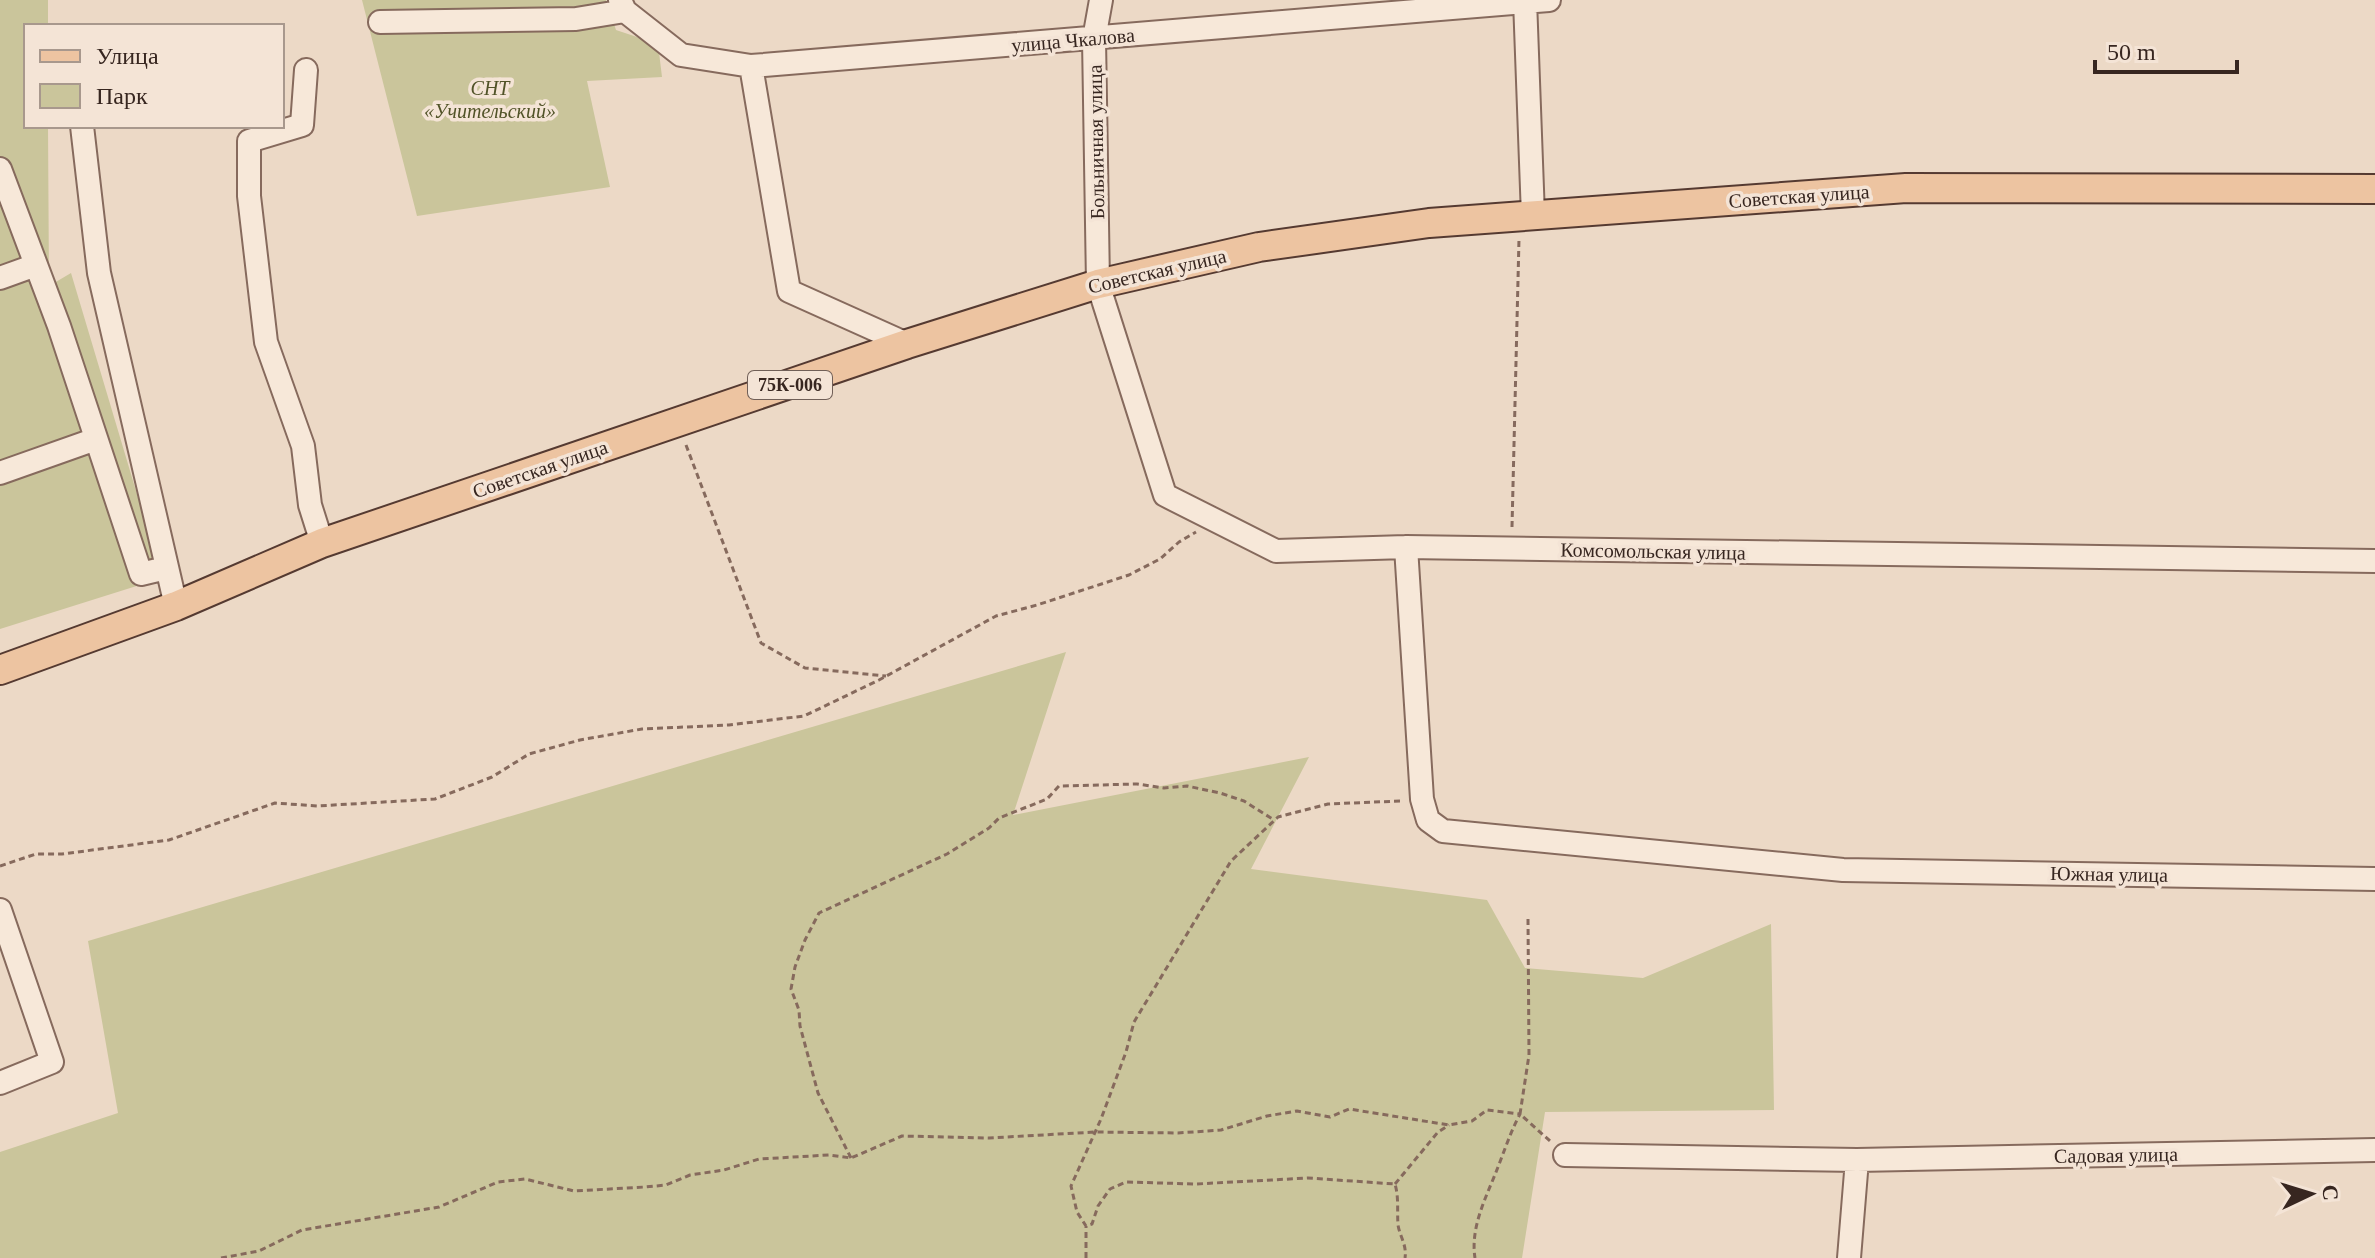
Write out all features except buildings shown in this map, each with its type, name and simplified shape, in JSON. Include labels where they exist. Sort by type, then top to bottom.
[{"type":"main road","name":"Советская улица","points":[[0,670],[176,606],[322,543],[907,344],[1098,284],[1259,247],[1429,223],[1526,226],[1607,210],[1906,188],[2375,189]]},
{"type":"street","name":"Больничная улица","points":[[1098,284],[1094,39],[1101,0]]},
{"type":"street","name":"улица Чкалова","points":[[622,6],[681,55],[751,66],[1549,0]]},
{"type":"street","points":[[1525,1],[1526,226]]},
{"type":"street","points":[[380,22],[490,10],[576,19],[622,6]]},
{"type":"street","points":[[751,66],[789,291],[907,344]]},
{"type":"street","points":[[306,70],[302,125],[249,141],[249,196],[266,342],[303,446],[310,505],[322,543]]},
{"type":"street","points":[[82,128],[99,273],[176,606]]},
{"type":"street","points":[[0,169],[36,265],[141,574],[166,568]]},
{"type":"street","points":[[0,278],[36,265]]},
{"type":"street","name":"Комсомольская улица","points":[[1098,284],[1165,495],[1276,551],[1406,547],[2375,561]]},
{"type":"street","points":[[0,473],[96,439]]},
{"type":"street","points":[[1406,547],[1422,799]]},
{"type":"street","name":"Южная улица","points":[[1422,799],[1428,820],[1443,831],[1843,870],[2375,879]]},
{"type":"street","points":[[0,910],[52,1062],[0,1083]]},
{"type":"street","name":"Садовая улица","points":[[1565,1155],[1857,1160],[2375,1150]]},
{"type":"street","points":[[1849,1258],[1857,1160]]},
{"type":"path","points":[[1511,549],[1526,226]]},
{"type":"path","points":[[678,423],[761,643],[805,668],[886,676]]},
{"type":"path","points":[[0,866],[36,854],[62,854],[169,840],[275,803],[317,806],[435,799],[492,777],[529,754],[580,740],[642,729],[729,725],[804,716],[886,676],[996,616],[1129,575],[1160,559],[1179,542],[1197,532],[1227,527]]},
{"type":"path","points":[[851,1158],[818,1093],[802,1038],[799,1010],[791,989],[795,967],[819,913],[947,854],[989,828],[999,818],[1047,799],[1059,786],[1187,786],[1244,801],[1274,820]]},
{"type":"path","points":[[1086,1258],[1086,1226],[1077,1212],[1071,1186],[1126,1052],[1134,1022],[1231,861],[1278,817],[1328,804],[1422,799]]},
{"type":"path","points":[[1475,1258],[1473,1242],[1484,1198],[1520,1114],[1529,1055],[1528,919]]},
{"type":"path","points":[[221,1258],[259,1251],[302,1230],[439,1207],[498,1182],[525,1179],[574,1191],[666,1185],[690,1175],[724,1170],[759,1159],[829,1155],[851,1158],[902,1136],[989,1138],[1095,1132],[1178,1133],[1221,1130],[1267,1116],[1297,1111],[1330,1117],[1349,1109],[1449,1125],[1472,1121],[1487,1110],[1520,1114],[1565,1155]]},
{"type":"path","points":[[1395,1184],[1438,1132],[1449,1125]]},
{"type":"path","points":[[1086,1226],[1092,1224],[1098,1206],[1110,1189],[1126,1182],[1196,1184],[1308,1178],[1395,1184]]},
{"type":"path","points":[[1395,1184],[1398,1227],[1407,1249],[1405,1258]]},
{"type":"green space","points":[[0,0],[48,0],[48,24],[24,24],[24,128],[48,128],[49,286],[71,273],[162,578],[0,629]]},
{"type":"green space","name":"СНТ «Учительский»","points":[[362,0],[606,0],[616,30],[658,44],[662,77],[587,81],[610,187],[417,216]]},
{"type":"green space","points":[[1066,652],[1013,815],[1309,757],[1251,869],[1487,900],[1525,968],[1643,978],[1771,924],[1774,1110],[1545,1112],[1522,1258],[0,1258],[0,1152],[118,1113],[88,941]]}]
